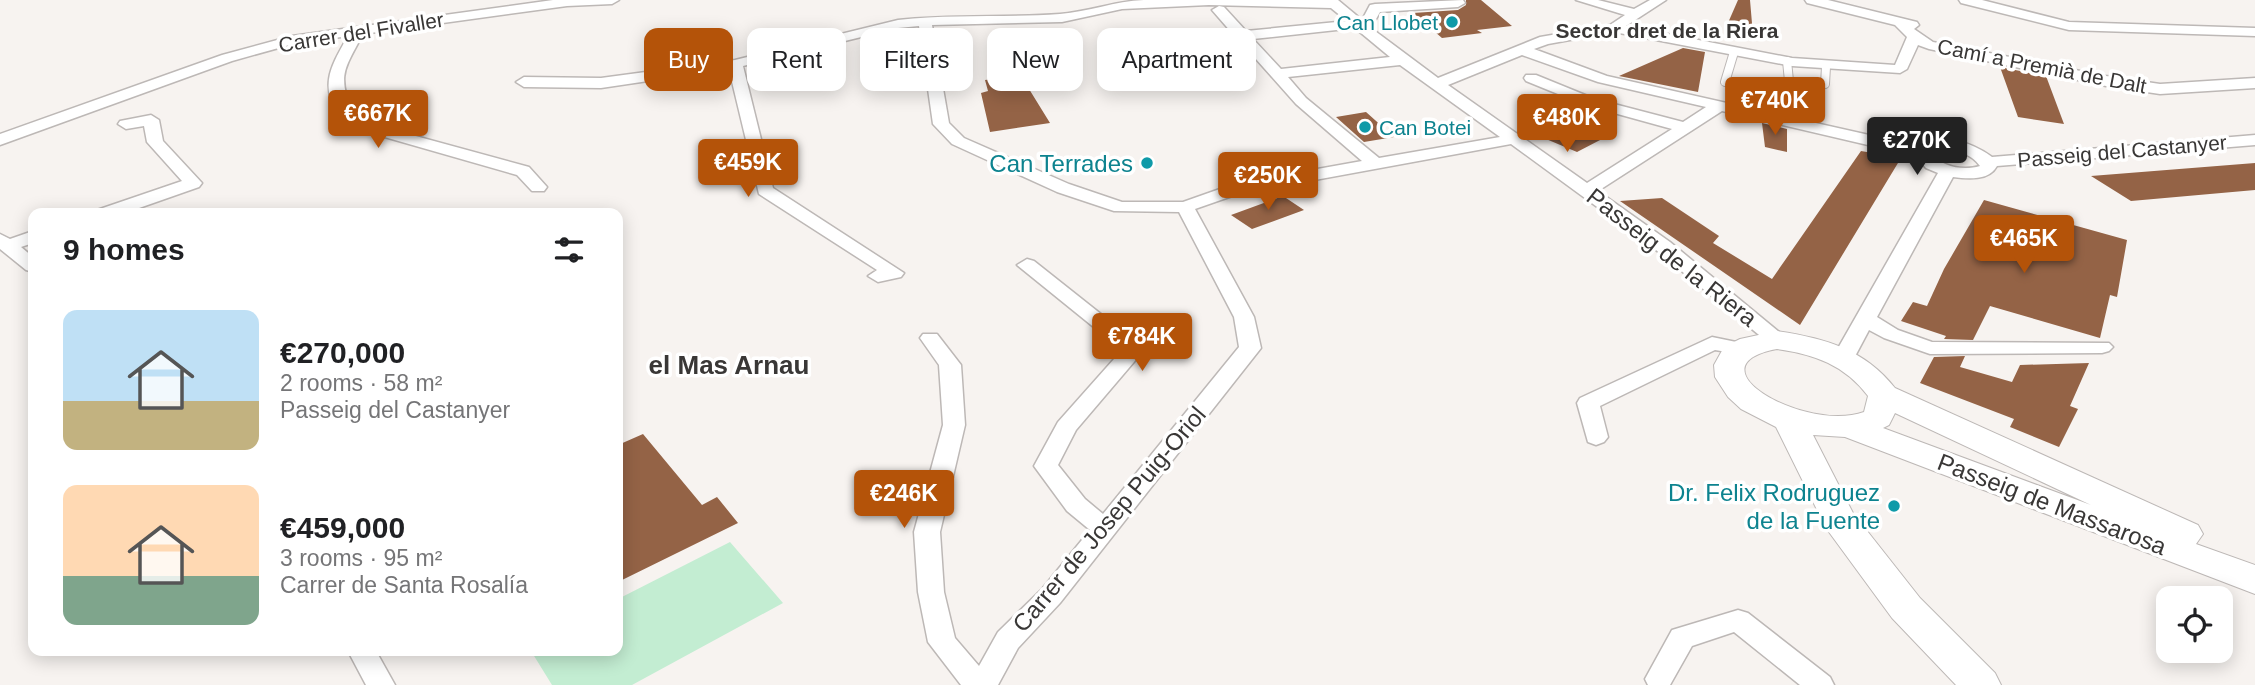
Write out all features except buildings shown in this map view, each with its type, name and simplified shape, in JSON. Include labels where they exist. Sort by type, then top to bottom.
[{"type":"street","name":"Carrer del Fivaller","points":[[0,140],[227,58],[292,40],[567,2],[612,0]]},
{"type":"street","points":[[1583,0],[1636,14]]},
{"type":"street","points":[[1614,28],[1659,0]]},
{"type":"street","points":[[1812,0],[2123,83]]},
{"type":"street","points":[[1966,0],[2069,26],[2255,32]]},
{"type":"street","points":[[524,82],[601,83],[735,64],[898,24],[925,21],[1062,18],[1113,3],[1332,2]]},
{"type":"street","name":"Passeig de la Riera","points":[[1332,2],[1403,60],[1663,246],[1777,340]]},
{"type":"street","points":[[1256,35],[1361,26],[1375,8],[1458,3]]},
{"type":"street","points":[[1219,10],[1234,28]]},
{"type":"street","points":[[925,21],[941,124],[958,141],[1063,188],[1120,207],[1185,207],[1234,189],[1514,139]]},
{"type":"street","points":[[1437,84],[1545,40],[1614,28],[1826,67],[1900,69],[1914,37],[1900,22]]},
{"type":"street","points":[[357,32],[336,70],[338,96],[346,117],[373,129],[523,171],[538,187]]},
{"type":"street","name":"Camí a Premià de Dalt","points":[[1914,37],[1929,45],[2160,89],[2255,83]]},
{"type":"street","points":[[1520,49],[1603,79],[1921,152],[1928,162],[1948,170],[1981,173],[1988,170],[1988,162],[1974,152],[1951,146],[1931,146],[1921,152]]},
{"type":"street","points":[[1256,52],[1301,101],[1376,164]]},
{"type":"street","points":[[1284,72],[1403,60]]},
{"type":"street","points":[[735,64],[765,190],[894,274],[878,276]]},
{"type":"street","points":[[1531,78],[1590,102],[1687,128]]},
{"type":"street","points":[[1587,191],[1719,106]]},
{"type":"street","points":[[120,208],[193,183],[155,142],[151,120],[126,124]]},
{"type":"street","name":"Passeig del Castanyer","points":[[1988,162],[2255,141]]},
{"type":"street","points":[[1844,357],[1948,170]]},
{"type":"street","name":"Carrer de Josep Puig-Oriol","points":[[981,685],[1008,640],[1051,596],[1250,348],[1244,317],[1185,207]]},
{"type":"street","points":[[4,243],[28,238]]},
{"type":"street","points":[[4,243],[28,262]]},
{"type":"street","points":[[1027,265],[1134,349],[1066,428],[1046,466],[1076,505],[1105,529]]},
{"type":"street","points":[[1866,319],[1891,334],[1930,348],[2102,347]]},
{"type":"street","points":[[930,338],[950,365],[954,425],[927,532],[931,592],[942,642],[981,685]]},
{"type":"street","points":[[1596,437],[1588,402],[1712,343],[1739,348],[1756,342],[1777,340],[1811,345],[1844,357],[1871,375],[1884,395],[1878,418],[1849,428]]},
{"type":"street","name":"Passeig de Massarosa","points":[[1739,348],[1730,358],[1728,371],[1738,389],[1759,406],[1789,420],[1849,428],[2255,580]]},
{"type":"street","name":"Passeig de Massarosa","points":[[1884,395],[2255,567]]},
{"type":"street","points":[[1789,420],[1839,519],[1906,608],[1981,685]]},
{"type":"street","points":[[1662,683],[1682,638],[1738,620],[1820,685]]},
{"type":"street","points":[[365,656],[381,685]]},
{"type":"lane","points":[[1725,82],[1734,52]]},
{"type":"lane","points":[[1787,61],[1789,81]]},
{"type":"lane","points":[[1825,84],[1826,67]]},
{"type":"green space","points":[[730,542],[783,603],[632,685],[552,685],[534,656],[623,656],[623,596]]},
{"type":"place","name":"Can Llobet","points":[[1452,22]]},
{"type":"place","name":"Can Botei","points":[[1365,127]]},
{"type":"place","name":"Can Terrades","points":[[1147,163]]},
{"type":"place","name":"Dr. Felix Rodruguez de la Fuente","points":[[1894,506]]},
{"type":"district","name":"Sector dret de la Riera","points":[[1667,30]]},
{"type":"district","name":"el Mas Arnau","points":[[729,365]]}]
